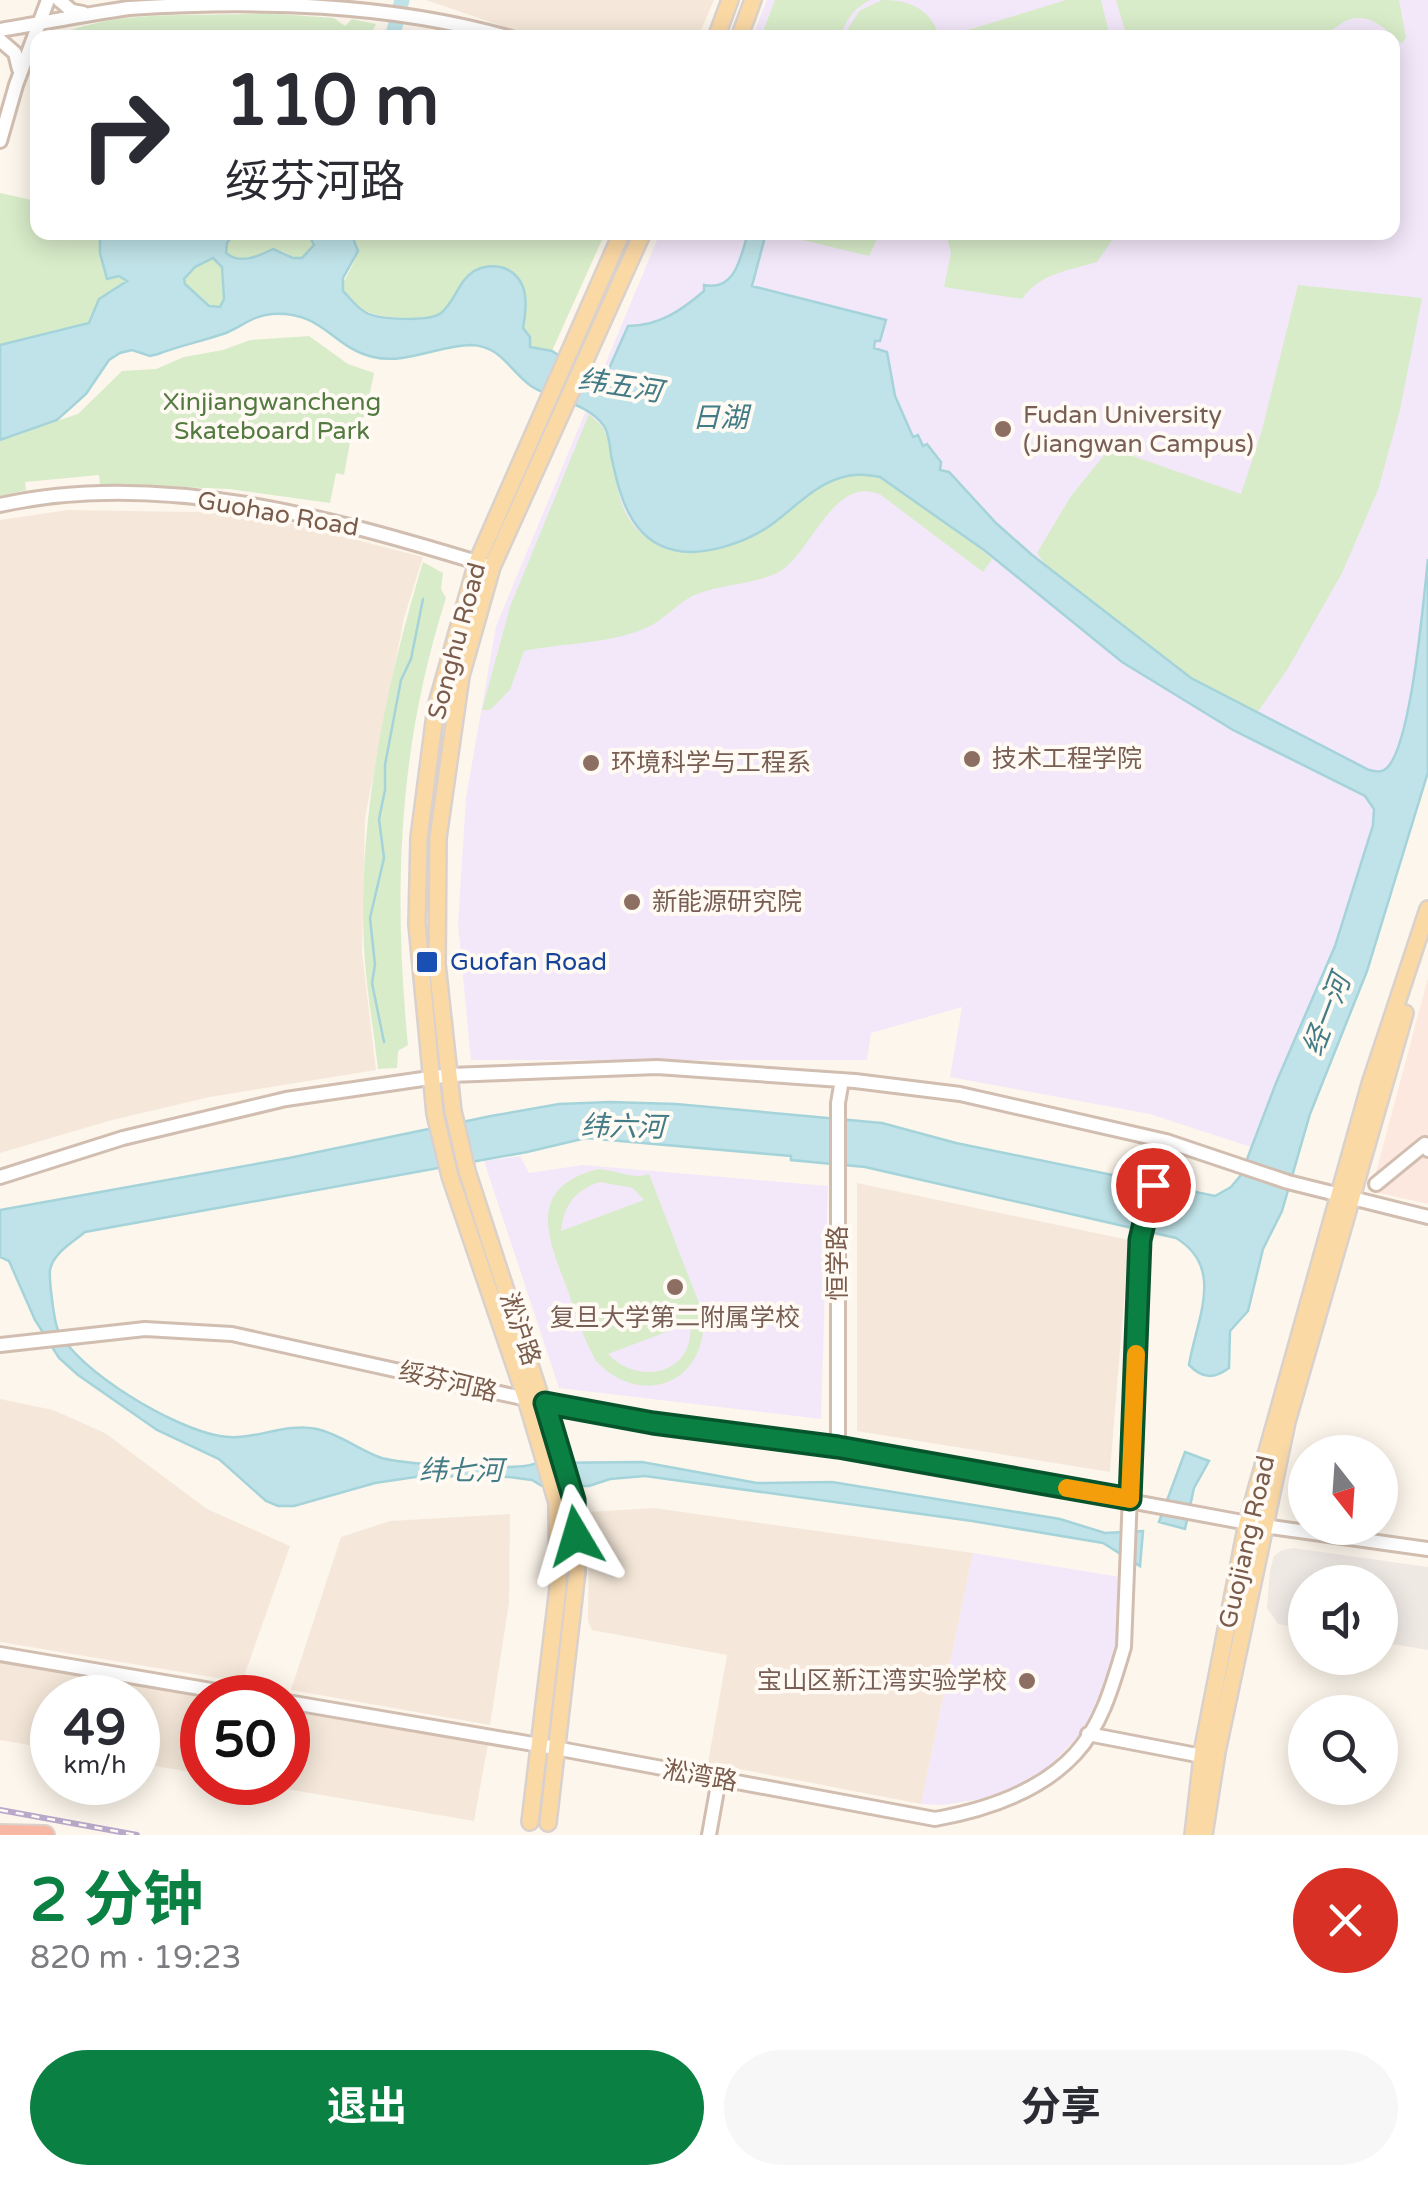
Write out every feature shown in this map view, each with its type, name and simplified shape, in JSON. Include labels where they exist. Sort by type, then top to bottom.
[{"type":"highway","points":[[0,1830],[45,1835]]},
{"type":"main road","points":[[719,30],[730,0]]},
{"type":"main road","points":[[742,30],[753,0]]},
{"type":"main road","name":"Songhu Road","points":[[576,361],[619,240]]},
{"type":"main road","name":"Songhu Road","points":[[442,1076],[436,964],[438,838],[461,676],[484,564],[576,361],[639,240]]},
{"type":"main road","points":[[1346,1197],[1370,1084],[1428,909]]},
{"type":"main road","points":[[1346,1197],[1428,938]]},
{"type":"main road","name":"淞沪路","points":[[442,1076],[467,1172],[574,1500],[577,1571],[548,1824]]},
{"type":"main road","name":"淞沪路","points":[[442,1076],[435,1114],[450,1176],[557,1503],[558,1588],[530,1822]]},
{"type":"main road","name":"Guojiang Road","points":[[1204,1835],[1241,1597],[1247,1523],[1346,1197]]},
{"type":"main road","name":"Guojiang Road","points":[[1193,1835],[1202,1756],[1346,1197]]},
{"type":"street","points":[[38,30],[48,0]]},
{"type":"street","points":[[59,0],[72,10],[95,14]]},
{"type":"street","points":[[0,30],[152,6],[237,1],[372,8],[479,30]]},
{"type":"street","points":[[0,40],[16,53],[16,85]]},
{"type":"street","points":[[0,141],[30,49]]},
{"type":"street","name":"Guohao Road","points":[[0,505],[132,494],[232,501],[346,524],[484,564]]},
{"type":"street","points":[[0,1178],[202,1117],[286,1099],[442,1076],[658,1066],[842,1080],[960,1094],[1166,1141],[1288,1182],[1428,1217]]},
{"type":"street","name":"恒学路","points":[[838,1447],[838,1113],[842,1080]]},
{"type":"street","points":[[1130,1499],[1140,1240],[1166,1141]]},
{"type":"street","points":[[1376,1184],[1425,1144],[1428,1150]]},
{"type":"street","name":"绥芬河路","points":[[0,1345],[145,1329],[232,1334],[526,1400],[653,1423],[838,1447],[1264,1526],[1428,1549]]},
{"type":"street","name":"淞湾路","points":[[310,1706],[935,1820],[983,1810],[1031,1788],[1075,1754],[1107,1702],[1124,1647],[1130,1499]]},
{"type":"street","points":[[0,1654],[180,1685]]},
{"type":"street","points":[[1088,1734],[1202,1756]]},
{"type":"street","points":[[708,1835],[718,1779]]},
{"type":"shaded area","points":[[426,0],[714,0],[701,30],[514,30]]},
{"type":"shaded area","name":"Fudan University (Jiangwan Campus)","points":[[767,0],[1428,0],[1428,702],[1404,799],[1257,1149],[1150,1114],[950,1077],[962,1007],[871,1033],[867,1060],[471,1060],[458,924],[466,798],[496,626],[657,240],[1400,240],[1400,30],[755,30]]},
{"type":"shaded area","points":[[68,510],[252,513],[423,557],[404,618],[365,818],[362,952],[376,1070],[210,1097],[112,1120],[0,1153],[0,520]]},
{"type":"shaded area","points":[[1428,978],[1428,1204],[1371,1191]]},
{"type":"shaded area","name":"复旦大学第二附属学校","points":[[520,1156],[529,1173],[583,1165],[828,1186],[821,1419],[559,1388],[484,1161]]},
{"type":"shaded area","points":[[857,1183],[1129,1240],[1110,1472],[857,1431]]},
{"type":"shaded area","points":[[0,1399],[53,1410],[105,1433],[207,1509],[290,1546],[244,1675],[200,1675],[0,1642]]},
{"type":"shaded area","points":[[654,1508],[973,1553],[921,1804],[708,1763],[727,1655],[592,1630],[588,1621],[589,1512]]},
{"type":"shaded area","points":[[510,1514],[509,1603],[490,1725],[310,1693],[310,1675],[296,1675],[341,1537],[390,1521]]},
{"type":"shaded area","points":[[1293,1548],[1428,1567],[1428,1650],[1398,1645],[1398,1565],[1288,1565],[1288,1626],[1278,1624],[1267,1608],[1270,1570],[1274,1556]]},
{"type":"shaded area","name":"宝山区新江湾实验学校","points":[[973,1553],[1120,1577],[1117,1642],[1094,1713],[1082,1733],[1045,1770],[1022,1784],[981,1799],[921,1804]]},
{"type":"shaded area","points":[[0,1663],[74,1675],[30,1675],[30,1745],[0,1740]]},
{"type":"shaded area","points":[[160,1689],[180,1692],[180,1770],[160,1767]]},
{"type":"shaded area","points":[[310,1715],[488,1744],[474,1821],[310,1793]]},
{"type":"green space","points":[[775,0],[870,0],[851,15],[843,30],[764,30]]},
{"type":"green space","points":[[882,0],[902,2],[925,13],[937,30],[847,30],[859,11]]},
{"type":"green space","points":[[1066,0],[1101,0],[1108,30],[968,30]]},
{"type":"green space","points":[[1116,0],[1399,0],[1406,37],[1402,44],[1400,30],[1386,30],[1359,18],[1332,30],[1125,30]]},
{"type":"green space","points":[[264,13],[334,18],[345,26],[352,19],[376,24],[373,30],[73,30],[105,21]]},
{"type":"green space","points":[[0,193],[30,200],[30,240],[100,240],[108,279],[119,275],[127,281],[99,299],[89,323],[0,345]]},
{"type":"green space","points":[[230,240],[312,240],[314,245],[302,258],[272,249],[254,258],[240,258],[227,256],[225,248]]},
{"type":"green space","name":"Xinjiangwancheng Skateboard Park","points":[[354,240],[602,240],[552,351],[530,347],[530,337],[523,328],[526,298],[516,274],[468,277],[447,307],[431,317],[387,316],[360,308],[342,285],[354,262],[357,244]]},
{"type":"green space","points":[[803,240],[876,240],[869,256]]},
{"type":"green space","points":[[948,240],[1112,240],[1097,262],[1046,278],[1022,299],[944,287],[951,253]]},
{"type":"green space","points":[[213,258],[222,267],[221,307],[209,306],[184,279],[195,267]]},
{"type":"green space","points":[[1298,285],[1422,298],[1400,410],[1378,490],[1342,573],[1287,670],[1257,713],[1191,678],[1088,601],[1037,553],[1071,496],[1110,448],[1241,494],[1262,430]]},
{"type":"green space","name":"Xinjiangwancheng Skateboard Park","points":[[309,336],[348,364],[374,373],[365,416],[353,426],[344,475],[336,473],[330,503],[229,489],[100,484],[99,475],[25,482],[26,490],[0,496],[0,440],[78,414],[122,371],[156,369],[184,357],[250,340]]},
{"type":"green space","points":[[589,414],[604,430],[610,445],[618,491],[630,520],[662,547],[704,549],[741,541],[767,528],[819,489],[864,474],[881,478],[908,493],[992,559],[983,572],[881,495],[864,491],[850,495],[779,572],[697,594],[653,625],[632,633],[524,651],[510,690],[490,710],[482,710],[510,607]]},
{"type":"green space","points":[[423,562],[443,573],[441,589],[446,598],[418,709],[403,820],[401,931],[408,1045],[398,1051],[397,1068],[378,1069],[366,976],[364,862],[385,709]]},
{"type":"green space","points":[[598,1169],[649,1174],[709,1329],[703,1332],[689,1367],[676,1378],[645,1386],[628,1382],[611,1374],[591,1353],[549,1233],[551,1202],[560,1188],[575,1177]],"holes":[[[600,1182],[633,1188],[644,1200],[561,1231],[572,1200]],[[690,1323],[690,1340],[684,1353],[664,1370],[636,1370],[608,1354]]]},
{"type":"water","points":[[100,240],[229,240],[226,253],[231,257],[250,258],[273,249],[302,258],[314,245],[312,240],[354,240],[358,251],[343,278],[343,291],[365,312],[403,319],[441,313],[474,271],[500,267],[519,278],[522,286],[526,302],[523,328],[530,337],[530,347],[552,351],[595,378],[604,377],[608,371],[628,326],[660,320],[696,298],[704,291],[704,285],[723,283],[735,270],[746,240],[764,240],[752,286],[886,320],[874,348],[887,352],[895,396],[913,437],[918,435],[923,446],[927,444],[941,462],[940,470],[949,472],[1032,555],[1191,678],[1378,772],[1393,758],[1402,736],[1415,672],[1428,559],[1428,772],[1367,971],[1310,1114],[1282,1211],[1263,1249],[1248,1311],[1230,1331],[1229,1368],[1224,1372],[1204,1375],[1189,1365],[1204,1280],[1191,1250],[1176,1238],[865,1167],[791,1160],[791,1156],[586,1138],[85,1232],[59,1253],[50,1270],[56,1325],[69,1346],[129,1396],[201,1431],[232,1437],[292,1428],[317,1429],[379,1457],[433,1465],[508,1467],[642,1462],[757,1483],[832,1482],[1060,1519],[1105,1533],[1143,1531],[1140,1566],[1103,1543],[645,1476],[610,1479],[589,1486],[542,1486],[532,1480],[509,1477],[422,1476],[375,1483],[294,1506],[278,1506],[266,1501],[219,1459],[157,1430],[59,1358],[35,1320],[9,1261],[0,1257],[0,1210],[559,1104],[676,1104],[882,1123],[956,1143],[1215,1196],[1231,1187],[1241,1175],[1335,946],[1373,825],[1374,809],[1365,796],[1233,730],[1122,662],[984,550],[880,477],[853,475],[832,481],[768,527],[723,547],[685,552],[659,545],[646,536],[629,513],[618,484],[607,432],[597,418],[531,386],[497,354],[481,346],[385,359],[347,346],[304,318],[265,315],[223,334],[158,354],[150,356],[132,350],[120,353],[109,360],[86,394],[57,420],[0,440],[0,345],[89,323],[99,299],[127,281],[119,276],[107,279]],"holes":[[[213,258],[222,267],[224,299],[220,307],[209,306],[184,279],[195,267]]]},
{"type":"water","points":[[1185,1452],[1209,1461],[1194,1488],[1185,1529],[1159,1522]]},
{"type":"waterway","points":[[394,30],[402,0]]},
{"type":"waterway","points":[[384,1042],[372,983],[375,965],[370,918],[384,858],[379,819],[385,765],[401,680],[411,659],[423,599]]},
{"type":"railway","points":[[0,1810],[137,1835]]},
{"type":"slow traffic","points":[[1067,1488],[1130,1499],[1136,1354]]},
{"type":"place","name":"Fudan University (Jiangwan Campus)","points":[[1003,429]]},
{"type":"place","name":"技术工程学院","points":[[972,759]]},
{"type":"place","name":"环境科学与工程系","points":[[591,763]]},
{"type":"place","name":"新能源研究院","points":[[632,902]]},
{"type":"place","name":"Guofan Road","points":[[427,962]]},
{"type":"place","name":"复旦大学第二附属学校","points":[[675,1287]]},
{"type":"place","name":"宝山区新江湾实验学校","points":[[1027,1681]]},
{"type":"route","points":[[576,1536],[574,1500],[545,1403],[653,1423],[838,1447],[1130,1499],[1140,1240],[1153,1185]]},
{"type":"water label","name":"纬五河","points":[[620,386]]},
{"type":"water label","name":"日湖","points":[[720,418]]},
{"type":"water label","name":"经一河","points":[[1327,1015]]},
{"type":"water label","name":"纬六河","points":[[623,1127]]},
{"type":"water label","name":"纬七河","points":[[461,1471]]}]
